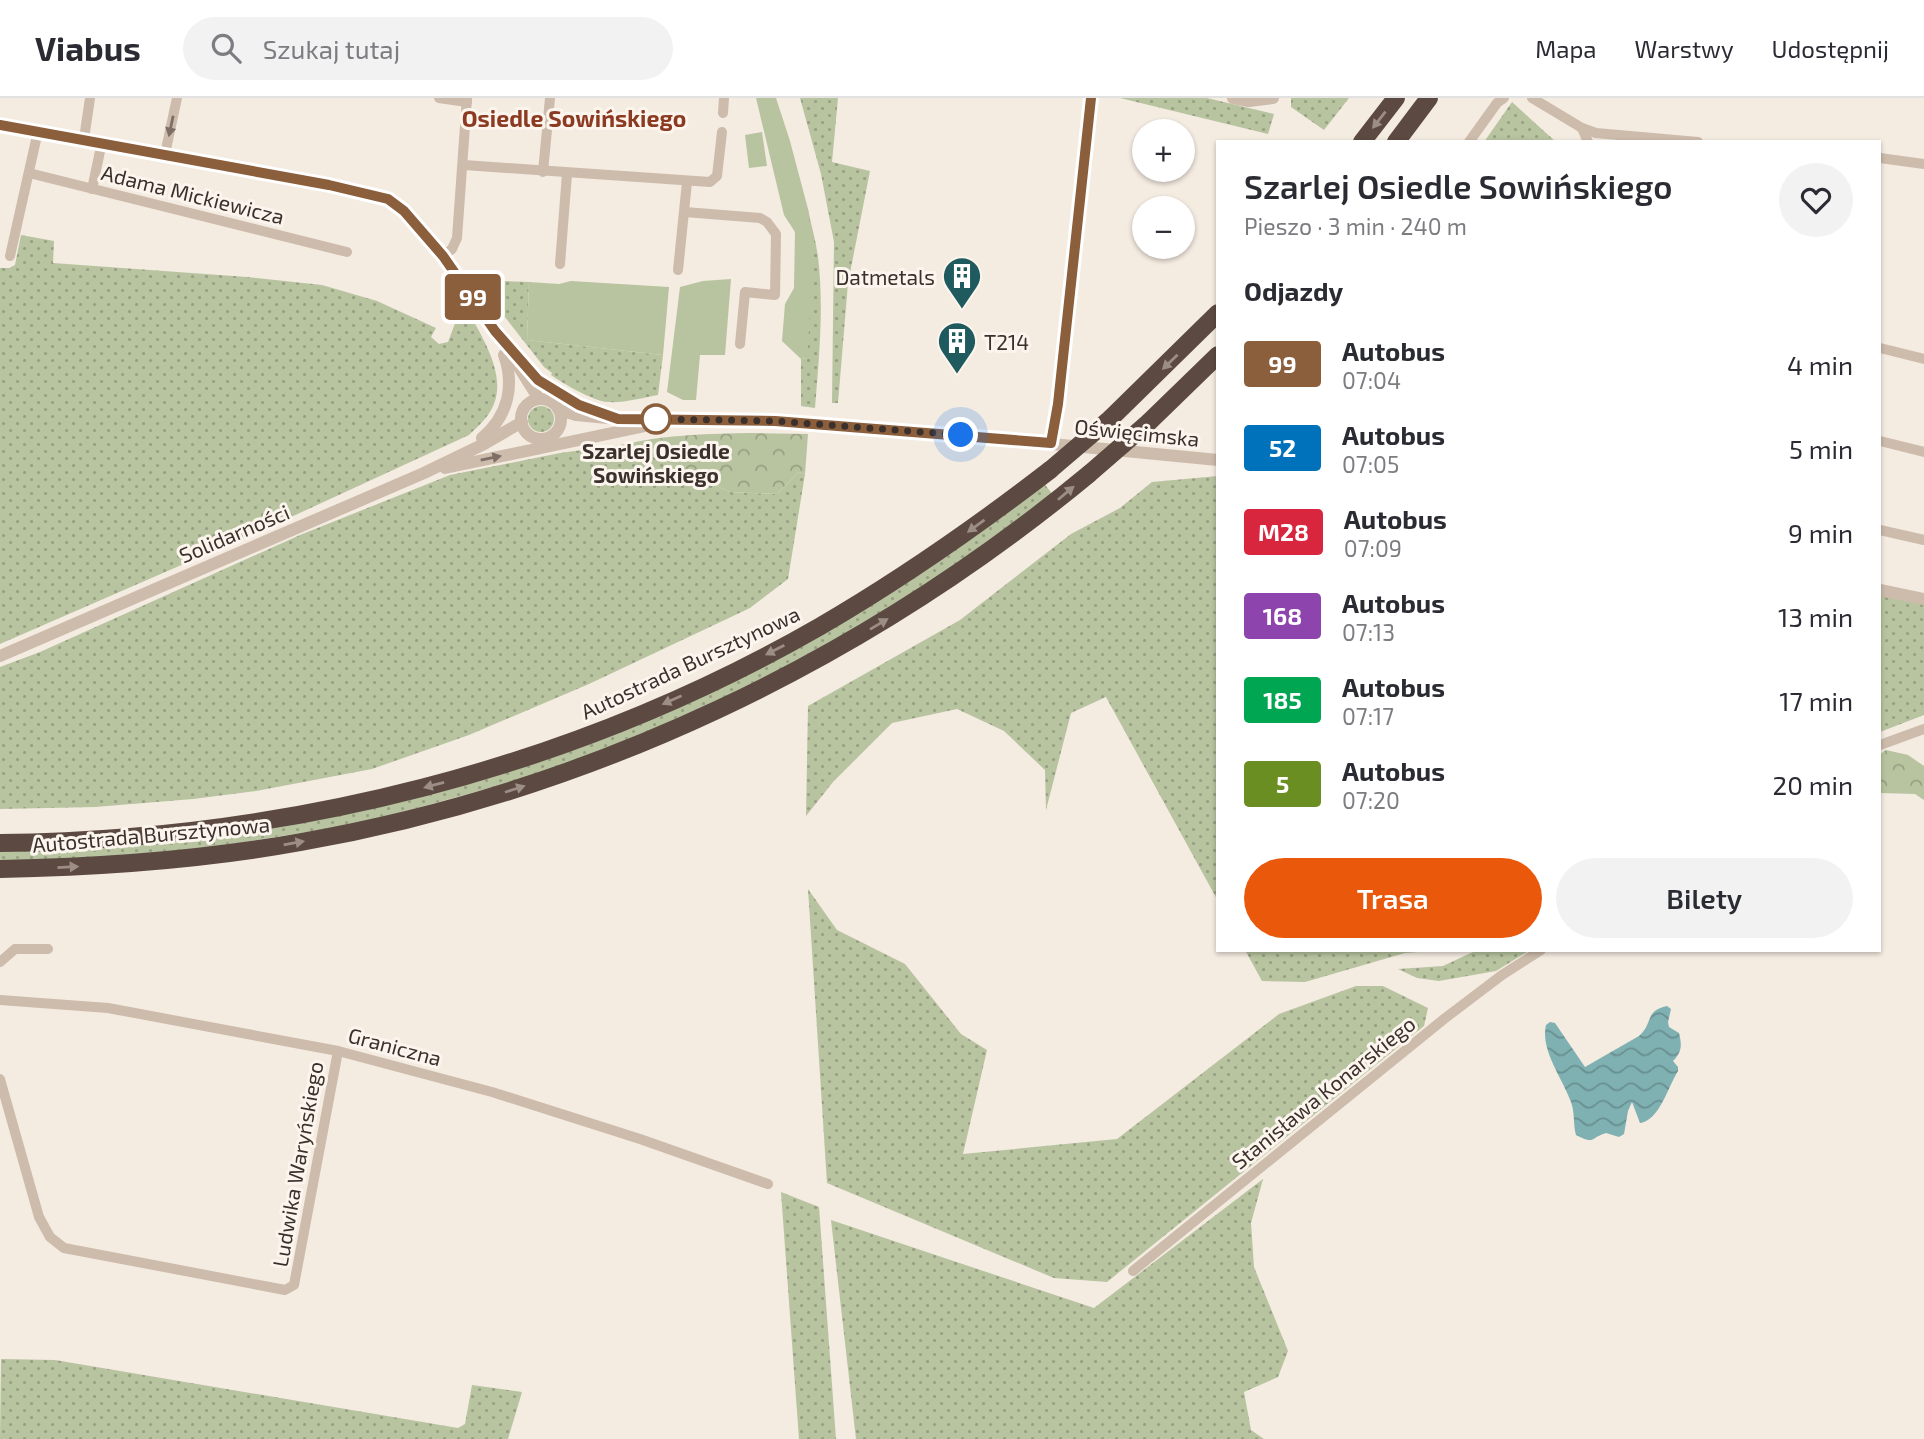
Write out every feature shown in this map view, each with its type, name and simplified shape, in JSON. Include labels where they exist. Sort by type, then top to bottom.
[{"type":"highway","points":[[1364,140],[1396,98]]},
{"type":"highway","points":[[1398,140],[1429,98]]},
{"type":"highway","name":"Autostrada Bursztynowa","points":[[0,843],[92,841],[190,832],[279,820],[356,805],[447,782],[545,751],[641,713],[734,671],[817,628],[919,565],[1050,470],[1111,418],[1216,315]]},
{"type":"highway","name":"Autostrada Bursztynowa","points":[[0,869],[79,867],[196,858],[302,842],[410,819],[508,792],[667,733],[821,658],[972,564],[1089,474],[1149,422],[1216,357]]},
{"type":"street","points":[[84,139],[90,98]]},
{"type":"street","points":[[165,154],[177,98]]},
{"type":"street","points":[[439,98],[467,100],[457,238],[452,249],[443,256]]},
{"type":"street","points":[[543,172],[550,98]]},
{"type":"street","points":[[723,113],[724,98]]},
{"type":"street","points":[[1051,443],[1058,401],[1091,98]]},
{"type":"street","points":[[1233,98],[1249,102],[1273,98]]},
{"type":"street","points":[[1470,140],[1497,103],[1504,98]]},
{"type":"street","points":[[1532,98],[1582,128],[1596,133],[1675,140]]},
{"type":"street","points":[[0,125],[357,190],[388,199],[404,211],[443,256],[495,331],[533,401]]},
{"type":"street","points":[[1582,128],[1587,140]]},
{"type":"street","points":[[10,256],[38,131]]},
{"type":"street","points":[[464,165],[710,182],[717,176],[722,132]]},
{"type":"street","points":[[92,190],[102,142]]},
{"type":"street","points":[[1881,158],[1924,164]]},
{"type":"street","name":"Adama Mickiewicza","points":[[29,173],[347,252]]},
{"type":"street","points":[[560,264],[566,174]]},
{"type":"street","points":[[678,270],[687,181]]},
{"type":"street","points":[[685,212],[760,218],[767,222],[776,234],[775,295],[745,292],[740,344]]},
{"type":"street","points":[[495,331],[538,380],[579,405],[618,419]]},
{"type":"street","points":[[447,462],[491,430],[508,399],[508,368],[495,331]]},
{"type":"street","points":[[1881,348],[1924,359]]},
{"type":"street","points":[[618,419],[560,426],[551,436],[538,438],[524,427],[523,410],[533,401],[551,401],[559,410],[576,415],[682,420]]},
{"type":"street","points":[[559,410],[560,426]]},
{"type":"street","points":[[424,473],[682,420]]},
{"type":"street","name":"Oświęcimska","points":[[682,420],[775,421],[1051,443],[1216,460]]},
{"type":"street","name":"Solidarności","points":[[0,656],[424,473],[524,427]]},
{"type":"street","points":[[1881,441],[1924,452]]},
{"type":"street","points":[[1881,530],[1924,540]]},
{"type":"street","points":[[1881,590],[1924,599]]},
{"type":"street","points":[[1881,745],[1924,729]]},
{"type":"street","points":[[0,962],[15,949],[48,948]]},
{"type":"street","name":"Stanisława Konarskiego","points":[[1133,1271],[1444,1019],[1502,975],[1538,952]]},
{"type":"street","name":"Graniczna","points":[[0,1000],[108,1008],[338,1051],[492,1092],[640,1139],[768,1184]]},
{"type":"street","name":"Ludwika Waryńskiego","points":[[0,1079],[39,1217],[50,1237],[64,1248],[285,1290],[295,1285],[338,1051]]},
{"type":"green space","points":[[756,98],[776,98],[808,209],[814,253],[807,358],[801,359],[782,341],[785,304],[794,288],[795,232],[784,215]]},
{"type":"green space","points":[[800,98],[838,98],[832,162],[870,171],[848,283],[838,403],[832,403],[834,242],[821,174]]},
{"type":"green space","points":[[1120,98],[1207,98],[1274,114],[1268,134]]},
{"type":"green space","points":[[1291,98],[1349,98],[1324,130],[1291,107]]},
{"type":"green space","points":[[1512,102],[1554,140],[1485,140]]},
{"type":"green space","points":[[762,132],[767,166],[749,168],[745,135]]},
{"type":"green space","points":[[808,209],[817,251],[821,295],[815,408],[801,406],[801,359],[807,358]]},
{"type":"green space","points":[[21,235],[54,241],[53,263],[322,285],[377,301],[436,328],[431,337],[439,344],[448,342],[460,310],[465,305],[492,359],[496,373],[495,402],[486,418],[469,435],[278,523],[0,644],[0,268],[15,265]]},
{"type":"green space","points":[[731,279],[725,355],[700,355],[696,400],[683,400],[667,392],[680,287],[703,281]]},
{"type":"green space","points":[[476,280],[529,282],[527,340],[663,355],[658,395],[608,402],[587,395],[557,379],[544,367]]},
{"type":"green space","points":[[571,281],[669,287],[663,355],[527,340],[529,282],[559,284]]},
{"type":"green space","points":[[541,406],[550,410],[554,419],[550,428],[541,432],[532,428],[528,419],[532,410]]},
{"type":"green space","points":[[808,434],[805,474],[799,472],[777,494],[730,492],[626,444],[673,436]]},
{"type":"green space","points":[[626,444],[730,492],[777,494],[799,472],[805,474],[788,579],[750,608],[589,684],[469,735],[372,769],[256,791],[193,799],[95,807],[0,809],[0,667],[40,652],[300,535],[450,475],[560,453]]},
{"type":"green space","points":[[1216,476],[1216,897],[1106,697],[1071,713],[1046,810],[1045,770],[1004,731],[957,709],[892,723],[833,782],[806,816],[808,706],[960,620],[1071,534],[1120,508],[1152,482]]},
{"type":"green space","points":[[1043,482],[1053,495],[1013,526],[874,620],[720,702],[541,774],[362,823],[178,853],[0,863],[0,849],[286,825],[688,700]]},
{"type":"green space","points":[[1881,594],[1924,603],[1924,715],[1881,732]]},
{"type":"green space","points":[[1886,750],[1908,755],[1924,766],[1924,800],[1915,794],[1881,793],[1881,753]]},
{"type":"green space","points":[[808,889],[837,930],[905,964],[961,1034],[987,1050],[963,1154],[1117,1139],[1279,1014],[1356,986],[1383,986],[1428,1008],[1424,1026],[1107,1282],[1054,1278],[827,1183]]},
{"type":"green space","points":[[1246,952],[1419,952],[1405,953],[1305,982],[1262,981]]},
{"type":"green space","points":[[1473,952],[1527,952],[1496,971],[1439,981],[1417,978],[1398,969],[1443,966]]},
{"type":"green space","points":[[1263,1179],[1251,1223],[1254,1267],[1288,1351],[1278,1377],[1244,1392],[1251,1430],[1264,1439],[856,1439],[831,1220],[1094,1308]]},
{"type":"green space","points":[[781,1192],[819,1207],[836,1439],[799,1439]]},
{"type":"green space","points":[[1,1359],[55,1360],[458,1428],[465,1424],[472,1385],[522,1392],[508,1439],[0,1439]]},
{"type":"water","points":[[1667,1006],[1671,1009],[1669,1027],[1679,1033],[1681,1041],[1678,1055],[1673,1061],[1678,1071],[1658,1110],[1647,1121],[1640,1123],[1632,1102],[1624,1134],[1619,1137],[1606,1133],[1590,1140],[1576,1135],[1571,1102],[1546,1044],[1546,1025],[1555,1023],[1585,1067],[1639,1036],[1652,1014]]},
{"type":"bus line","name":"99","points":[[0,125],[357,190],[388,199],[404,211],[443,256],[495,331],[538,380],[579,405],[618,419],[775,421],[1051,443],[1058,404],[1091,98]]},
{"type":"place","name":"Datmetals","points":[[962,310]]},
{"type":"place","name":"T214","points":[[957,375]]},
{"type":"place","name":"Szarlej Osiedle Sowińskiego","points":[[656,419]]},
{"type":"district","name":"Osiedle Sowińskiego","points":[[574,118]]},
{"type":"route","points":[[656,419],[775,421],[961,435]]}]
